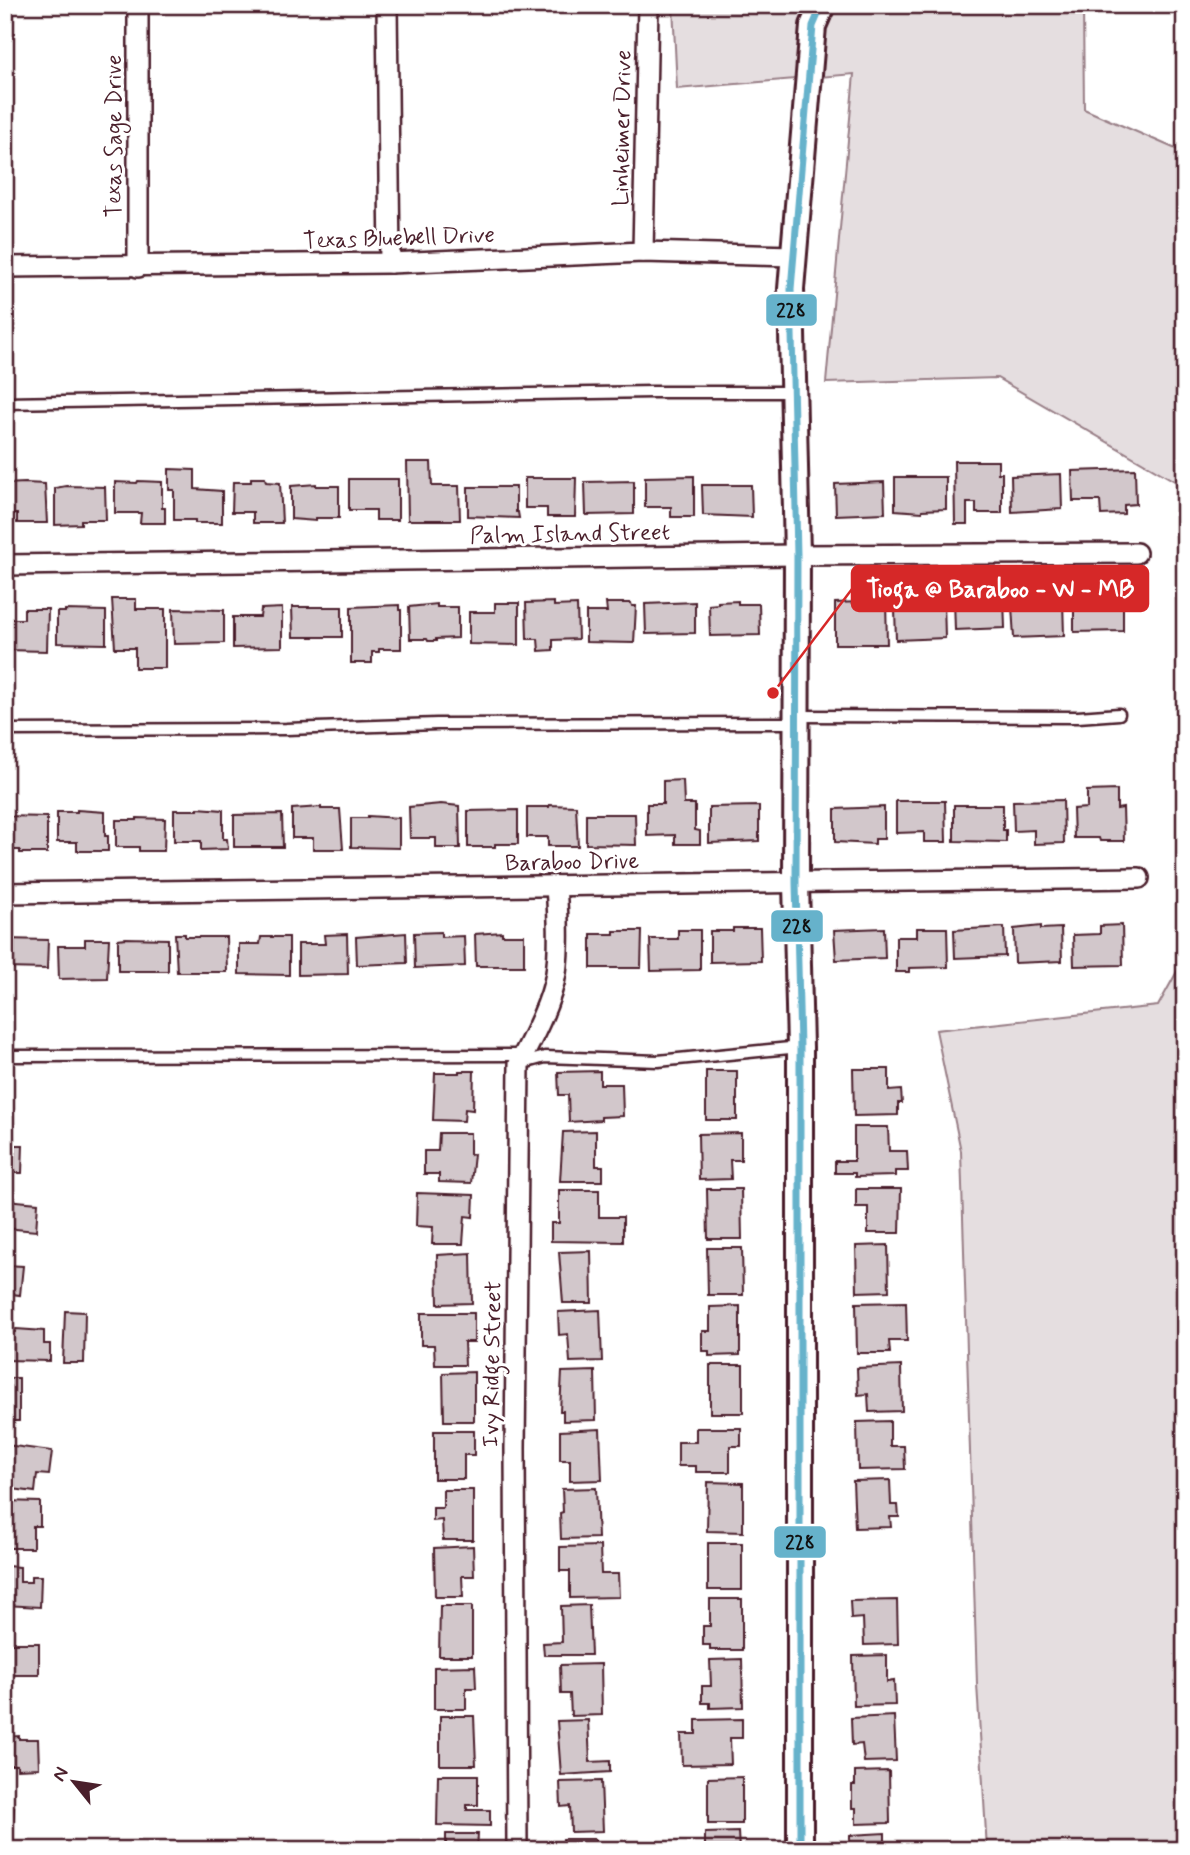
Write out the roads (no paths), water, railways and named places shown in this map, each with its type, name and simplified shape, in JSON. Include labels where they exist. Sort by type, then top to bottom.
[{"type":"street","name":"Texas Sage Drive","points":[[138,5],[138,267]]},
{"type":"street","points":[[387,5],[390,263]]},
{"type":"street","name":"Linheimer Drive","points":[[643,252],[648,5]]},
{"type":"street","points":[[800,1850],[800,1047],[796,883],[797,555],[791,289],[813,26],[822,5]]},
{"type":"street","name":"Texas Bluebell Drive","points":[[5,267],[390,263],[643,252],[794,256]]},
{"type":"street","name":"Palm Island Street","points":[[5,565],[1136,553]]},
{"type":"street","name":"Baraboo Drive","points":[[5,893],[1139,878]]},
{"type":"street","name":"Ivy Ridge Street","points":[[517,1850],[515,1448],[521,1060],[536,1032],[556,976],[559,938],[556,886]]},
{"type":"lane","points":[[5,403],[794,392]]},
{"type":"lane","points":[[5,730],[286,729],[437,724],[1119,714]]},
{"type":"lane","points":[[5,1056],[521,1060],[545,1057],[658,1061],[800,1047]]},
{"type":"place","name":"Tioga @ Baraboo - W - MB","points":[[773,693]]}]
